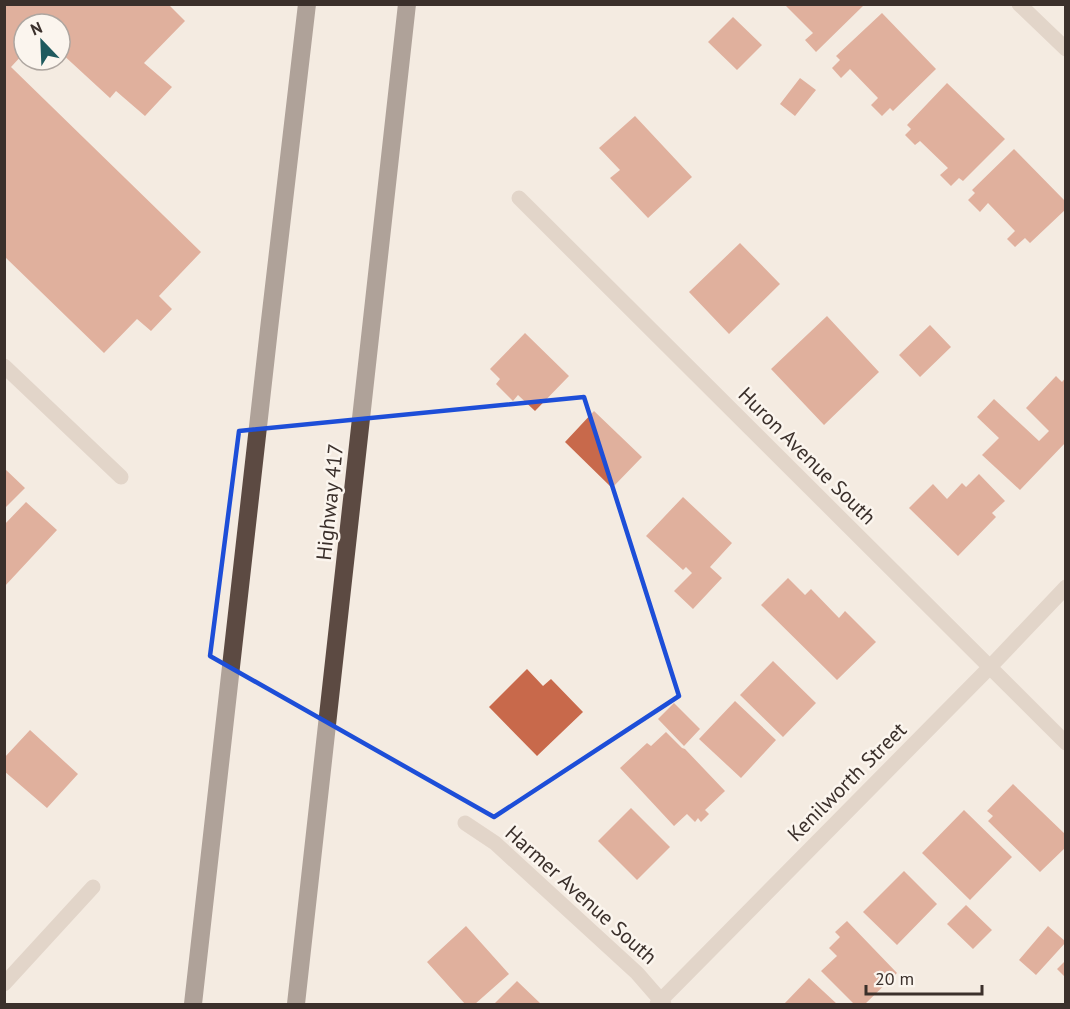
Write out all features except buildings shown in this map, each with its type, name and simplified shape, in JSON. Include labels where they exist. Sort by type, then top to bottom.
[{"type":"highway","points":[[194,1005],[307,4]]},
{"type":"highway","name":"Highway 417","points":[[296,1005],[407,4]]},
{"type":"street","points":[[1019,4],[1065,49]]},
{"type":"street","name":"Huron Avenue South","points":[[519,198],[1065,743]]},
{"type":"street","points":[[4,366],[121,477]]},
{"type":"street","name":"Kenilworth Street","points":[[661,1003],[1065,587]]},
{"type":"street","name":"Harmer Avenue South","points":[[465,823],[495,843],[637,973],[661,1003]]},
{"type":"street","points":[[4,984],[93,887]]},
{"type":"highlighted area","points":[[584,397],[679,696],[494,817],[210,656],[239,431]]}]
